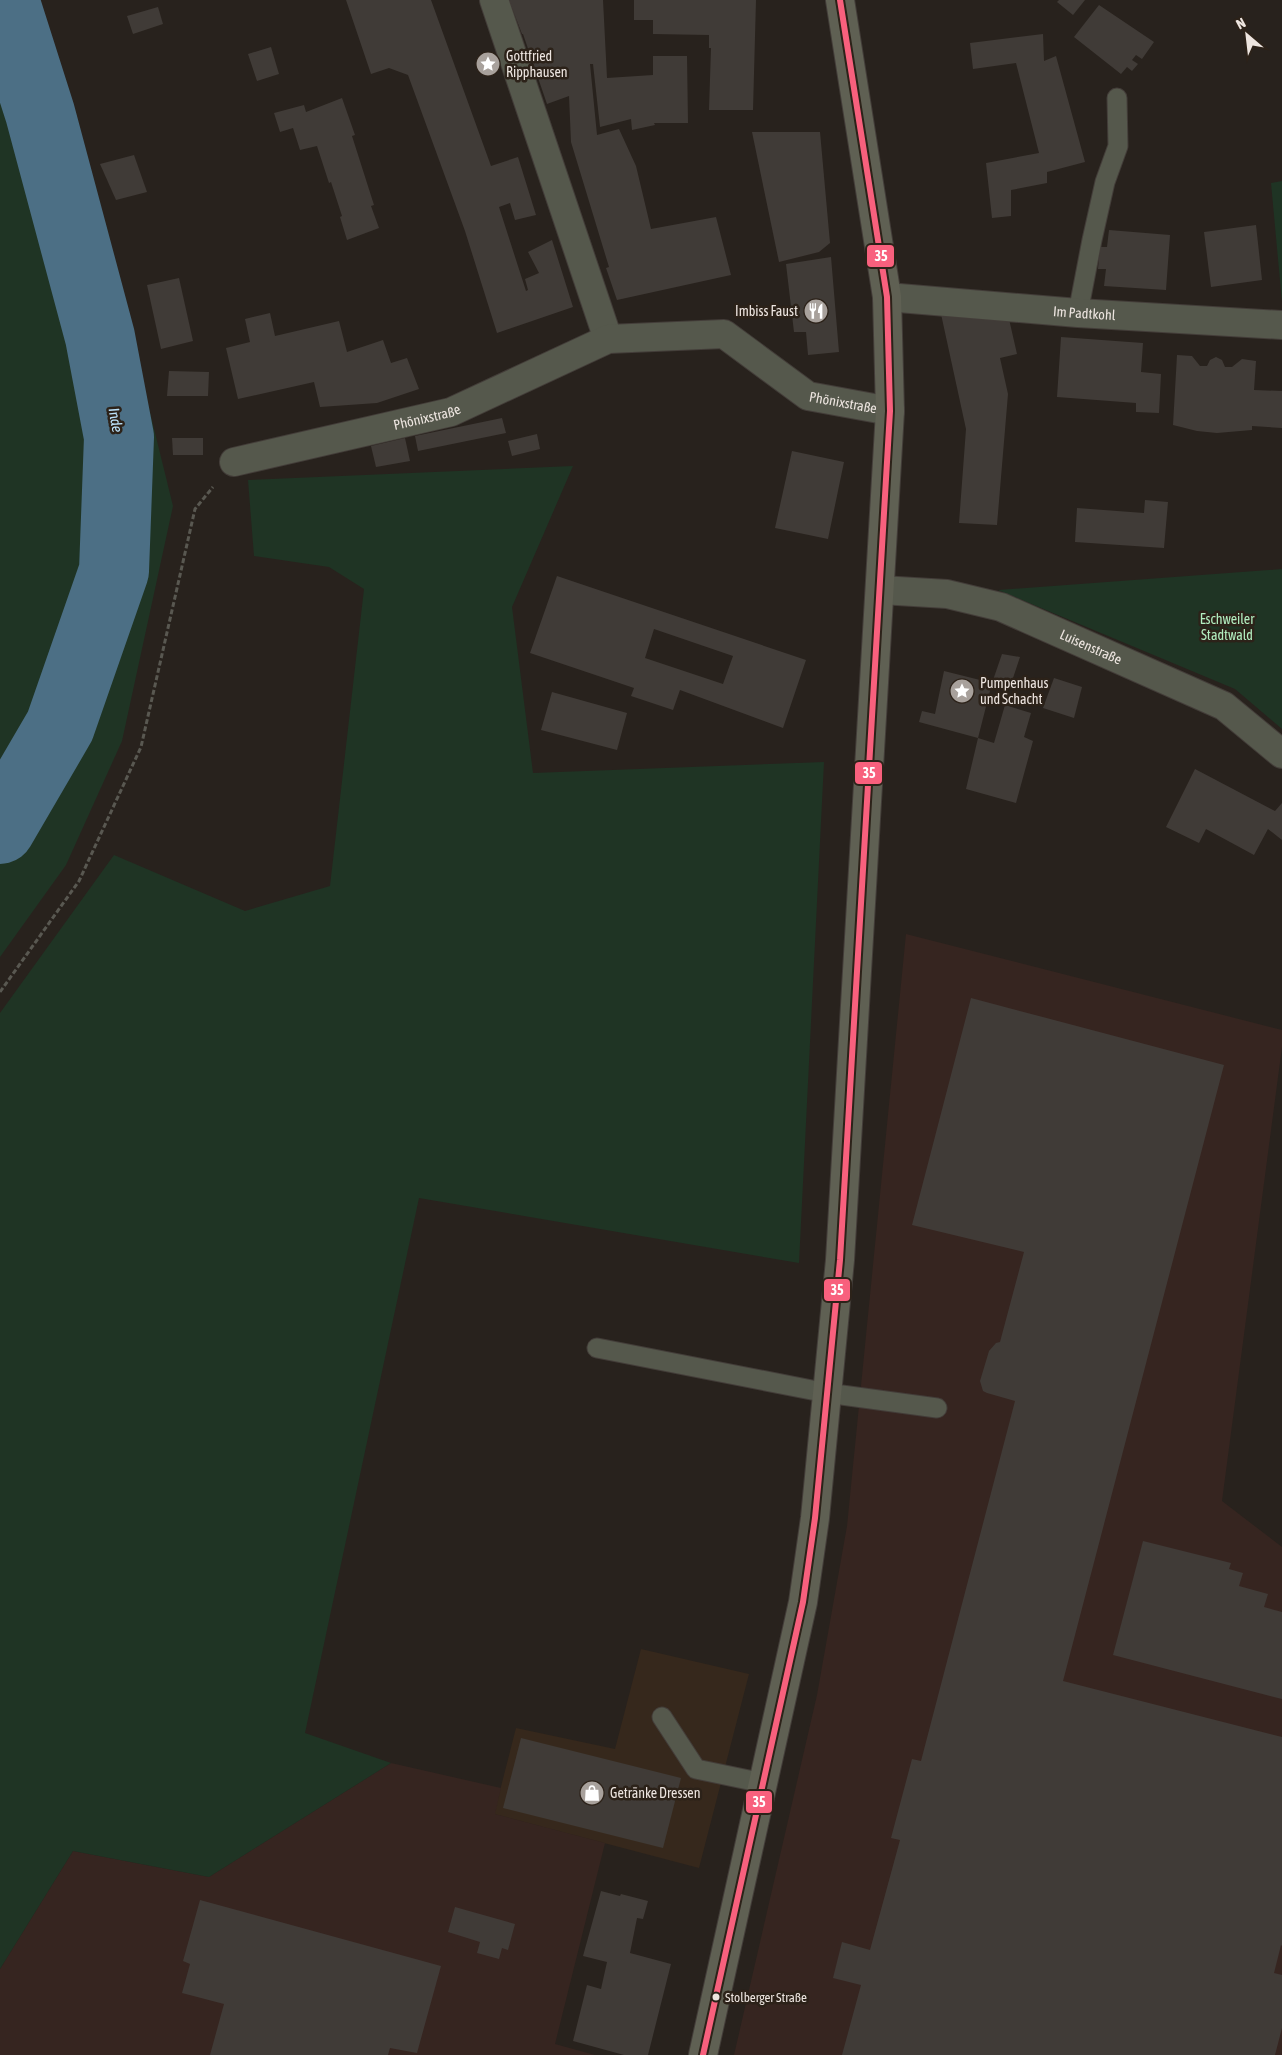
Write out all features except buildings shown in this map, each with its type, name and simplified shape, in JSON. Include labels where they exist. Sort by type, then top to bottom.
[{"type":"main road","points":[[703,2055],[803,1602],[815,1518],[840,1260],[881,590],[890,411],[886,297],[840,0]]},
{"type":"street","points":[[494,0],[608,339]]},
{"type":"street","name":"Im Padtkohl","points":[[886,297],[1078,313],[1282,325]]},
{"type":"street","name":"Phönixstraße","points":[[234,462],[451,412],[608,339],[724,334],[808,396],[890,411]]},
{"type":"street","name":"Luisenstraße","points":[[881,590],[947,594],[1001,607],[1224,706],[1282,754]]},
{"type":"lane","points":[[1078,313],[1092,240],[1106,182],[1118,146],[1117,98]]},
{"type":"lane","points":[[597,1348],[827,1393],[937,1408]]},
{"type":"lane","points":[[662,1717],[696,1769],[763,1783]]},
{"type":"path","points":[[0,992],[79,881],[141,747],[194,509],[234,462]]},
{"type":"shaded area","points":[[906,934],[1282,1030],[1282,1047],[1222,1501],[1282,1547],[1282,2055],[734,2055],[817,1695],[847,1526]]},
{"type":"shaded area","points":[[641,1649],[749,1674],[699,1868],[494,1814],[516,1728],[615,1749]]},
{"type":"shaded area","points":[[391,1763],[501,1788],[495,1814],[605,1843],[555,2044],[595,2055],[0,2055],[0,1969],[73,1851],[209,1877]]},
{"type":"green space","points":[[0,0],[31,0],[70,106],[173,506],[122,741],[66,865],[0,957]]},
{"type":"green space","points":[[1282,181],[1282,302],[1271,183]]},
{"type":"green space","points":[[573,466],[512,607],[533,773],[824,762],[799,1263],[419,1198],[305,1733],[391,1763],[209,1877],[73,1851],[0,1969],[0,1013],[114,855],[245,911],[330,886],[364,589],[329,567],[254,556],[248,480]]},
{"type":"green space","name":"Eschweiler Stadtwald","points":[[1282,569],[1282,729],[1235,689],[998,590]]},
{"type":"waterway","name":"Inde","points":[[0,829],[60,726],[114,571],[119,437],[100,337],[40,113],[4,0]]},
{"type":"transit line","name":"35","points":[[703,2055],[803,1602],[815,1518],[840,1260],[890,411],[887,297],[840,0]]},
{"type":"place","name":"Gottfried Ripphausen","points":[[488,64]]},
{"type":"place","name":"Imbiss Faust","points":[[816,311]]},
{"type":"place","name":"Pumpenhaus und Schacht","points":[[962,691]]},
{"type":"place","name":"Getränke Dressen","points":[[592,1793]]},
{"type":"place","name":"Stolberger Straße","points":[[716,1997]]}]
